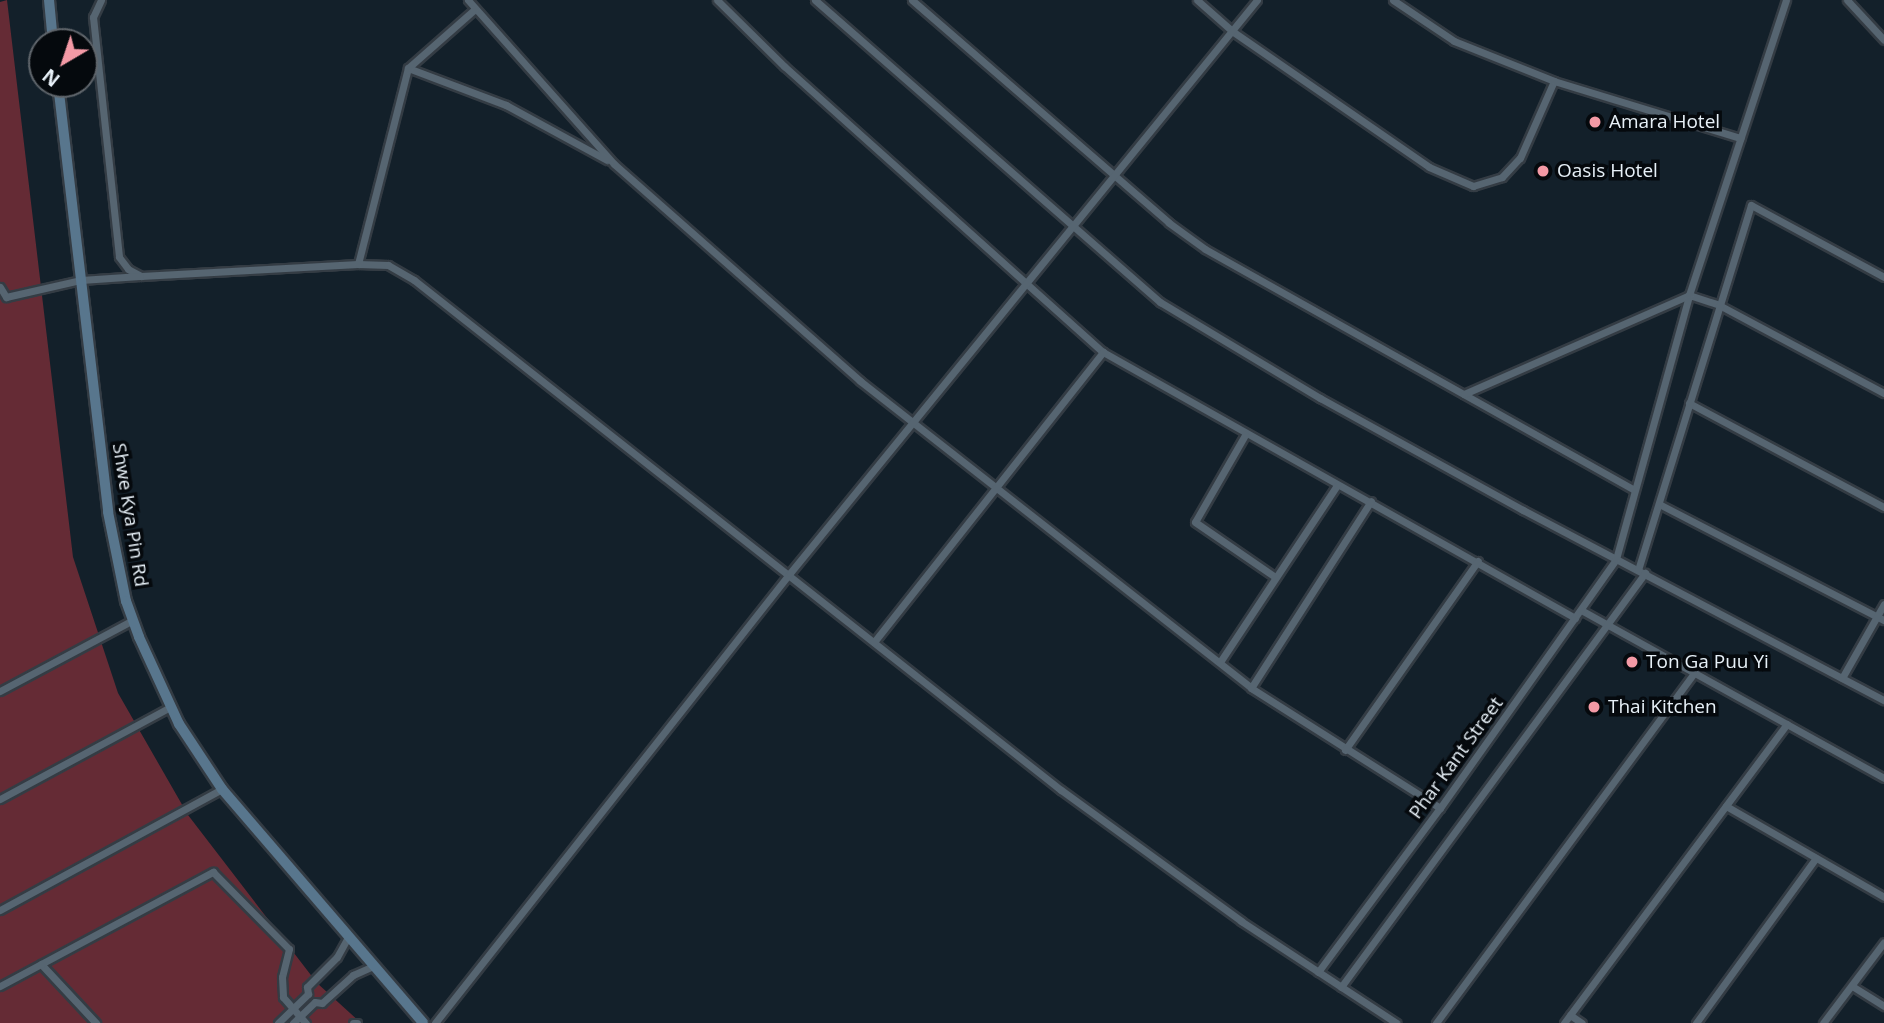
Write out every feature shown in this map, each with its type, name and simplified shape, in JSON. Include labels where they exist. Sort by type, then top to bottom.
[{"type":"street","points":[[48,0],[51,28]]},
{"type":"street","points":[[101,0],[93,17],[119,257],[141,276]]},
{"type":"street","points":[[467,0],[614,164],[860,381],[999,486],[1251,688],[1440,808]]},
{"type":"street","points":[[717,0],[739,25],[1103,352],[1245,435],[1371,501],[1575,618]]},
{"type":"street","points":[[815,0],[1069,226],[1160,302],[1224,343],[1616,559],[1884,701]]},
{"type":"street","points":[[912,0],[1205,249],[1634,490]]},
{"type":"street","points":[[1196,0],[1232,31],[1429,167],[1474,186],[1502,177],[1520,158],[1554,81]]},
{"type":"street","points":[[435,1023],[790,573],[1027,284],[1069,226],[1115,175],[1257,0]]},
{"type":"street","points":[[1393,0],[1454,41],[1554,81],[1740,138]]},
{"type":"street","name":"Phar Kant Street","points":[[1318,971],[1440,808],[1616,559],[1689,295],[1786,0]]},
{"type":"street","points":[[1847,0],[1884,40]]},
{"type":"street","points":[[358,264],[408,68],[475,9]]},
{"type":"street","points":[[408,68],[539,120],[614,164]]},
{"type":"street","name":"Shwe Kya Pin Rd","points":[[60,98],[108,512],[133,620],[170,707],[222,789],[371,967],[423,1023]]},
{"type":"street","points":[[1341,987],[1641,572],[1718,304],[1751,205],[1884,277]]},
{"type":"street","points":[[0,286],[6,297],[81,279],[358,264],[388,265],[414,280],[790,573],[1060,790],[1396,1023]]},
{"type":"street","points":[[1464,394],[1689,295],[1718,304],[1884,393]]},
{"type":"street","points":[[874,642],[1103,352]]},
{"type":"street","points":[[1689,403],[1884,507]]},
{"type":"street","points":[[1245,435],[1195,522],[1275,577]]},
{"type":"street","points":[[1220,662],[1337,485]]},
{"type":"street","points":[[1251,688],[1371,501]]},
{"type":"street","points":[[1659,504],[1881,619]]},
{"type":"street","points":[[1345,750],[1478,561]]},
{"type":"street","points":[[1842,678],[1881,619],[1884,604]]},
{"type":"street","points":[[1581,610],[1884,778]]},
{"type":"street","points":[[0,691],[133,620]]},
{"type":"street","points":[[1436,1023],[1693,674]]},
{"type":"street","points":[[0,799],[170,707]]},
{"type":"street","points":[[1564,1023],[1787,724]]},
{"type":"street","points":[[0,910],[222,789]]},
{"type":"street","points":[[1726,806],[1884,898]]},
{"type":"street","points":[[1696,1023],[1816,858]]},
{"type":"street","points":[[0,986],[213,872],[289,949],[281,986],[291,1011],[299,1021],[316,1002],[322,1003],[353,975],[371,967]]},
{"type":"street","points":[[278,1023],[291,1011],[347,939]]},
{"type":"street","points":[[1823,1023],[1884,942]]},
{"type":"street","points":[[41,964],[96,1023]]},
{"type":"street","points":[[1852,986],[1884,1006]]},
{"type":"street","points":[[1570,1015],[1582,1023]]},
{"type":"shaded area","points":[[7,0],[73,557],[118,693],[188,815],[317,983],[361,1023],[0,1023],[0,2]]},
{"type":"place","name":"Amara Hotel","points":[[1595,122]]},
{"type":"place","name":"Oasis Hotel","points":[[1543,171]]},
{"type":"place","name":"Ton Ga Puu Yi","points":[[1632,662]]},
{"type":"place","name":"Thai Kitchen","points":[[1594,707]]}]
